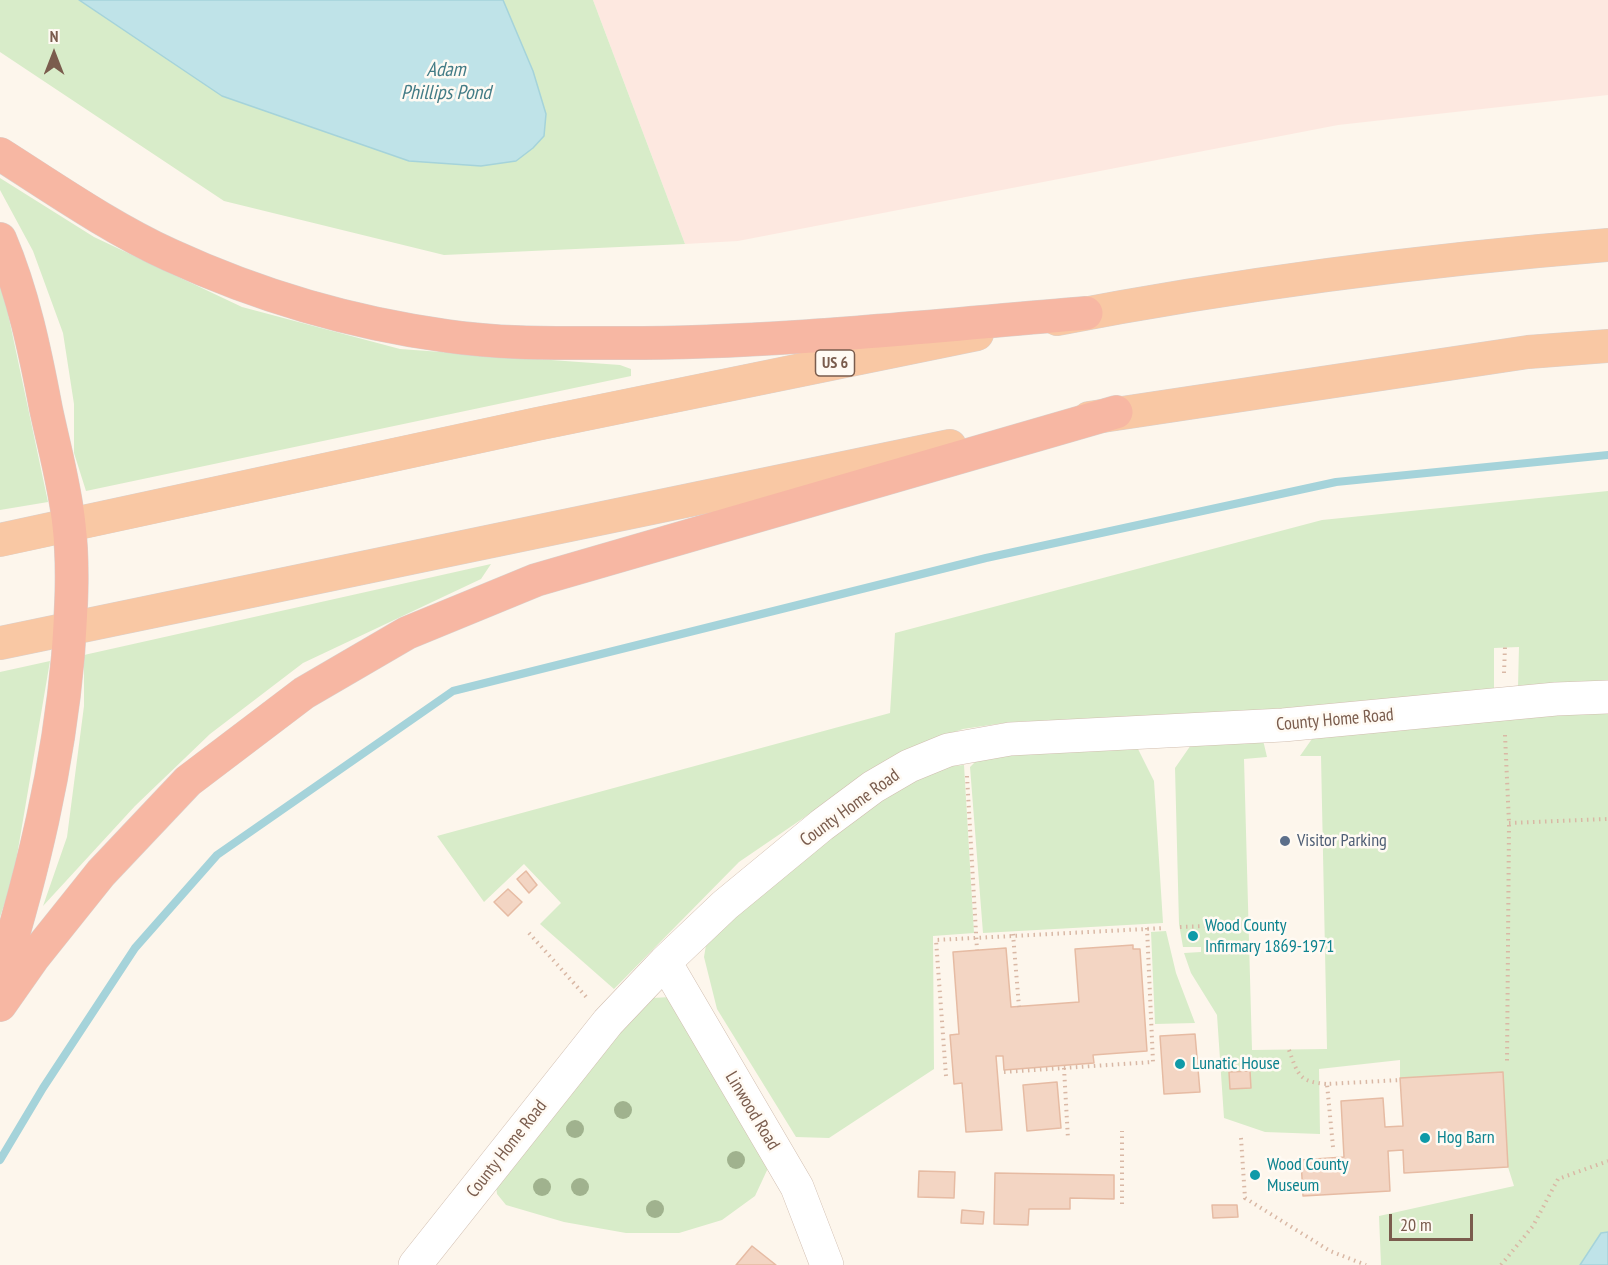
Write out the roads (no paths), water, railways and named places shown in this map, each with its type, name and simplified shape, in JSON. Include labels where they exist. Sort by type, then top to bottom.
[{"type":"highway","points":[[0,154],[97,215],[169,255],[256,289],[314,308],[371,323],[448,337],[535,343],[685,344],[1086,313]]},
{"type":"highway","points":[[0,239],[12,267],[23,308],[69,525],[70,628],[62,717],[49,800],[30,881],[0,979]]},
{"type":"highway","name":"US 6","points":[[0,540],[537,424],[1086,313],[1317,277],[1503,254],[1608,245]]},
{"type":"highway","points":[[0,643],[1116,412],[1528,352],[1608,346]]},
{"type":"highway","points":[[0,1005],[33,958],[101,873],[188,780],[304,693],[407,633],[536,580],[1116,412]]},
{"type":"street","name":"County Home Road","points":[[415,1265],[608,1022],[665,962],[725,905],[822,825],[873,788],[909,766],[966,746],[1010,739],[1284,725],[1503,704],[1608,697]]},
{"type":"street","name":"Linwood Road","points":[[665,962],[797,1187],[827,1265]]},
{"type":"water","name":"Adam Phillips Pond","points":[[79,0],[503,0],[533,71],[546,114],[544,136],[516,161],[481,166],[409,161],[222,96]]},
{"type":"water","points":[[1608,1232],[1608,1265],[1580,1265],[1601,1233]]},
{"type":"waterway","points":[[0,1160],[43,1088],[135,948],[217,855],[453,691],[986,558],[1336,482],[1608,455]]},
{"type":"place","name":"Visitor Parking","points":[[1285,841]]},
{"type":"place","name":"Wood County Infirmary 1869-1971","points":[[1193,936]]},
{"type":"place","name":"Lunatic House","points":[[1180,1064]]},
{"type":"place","name":"Hog Barn","points":[[1425,1138]]},
{"type":"place","name":"Wood County Museum","points":[[1255,1175]]}]
